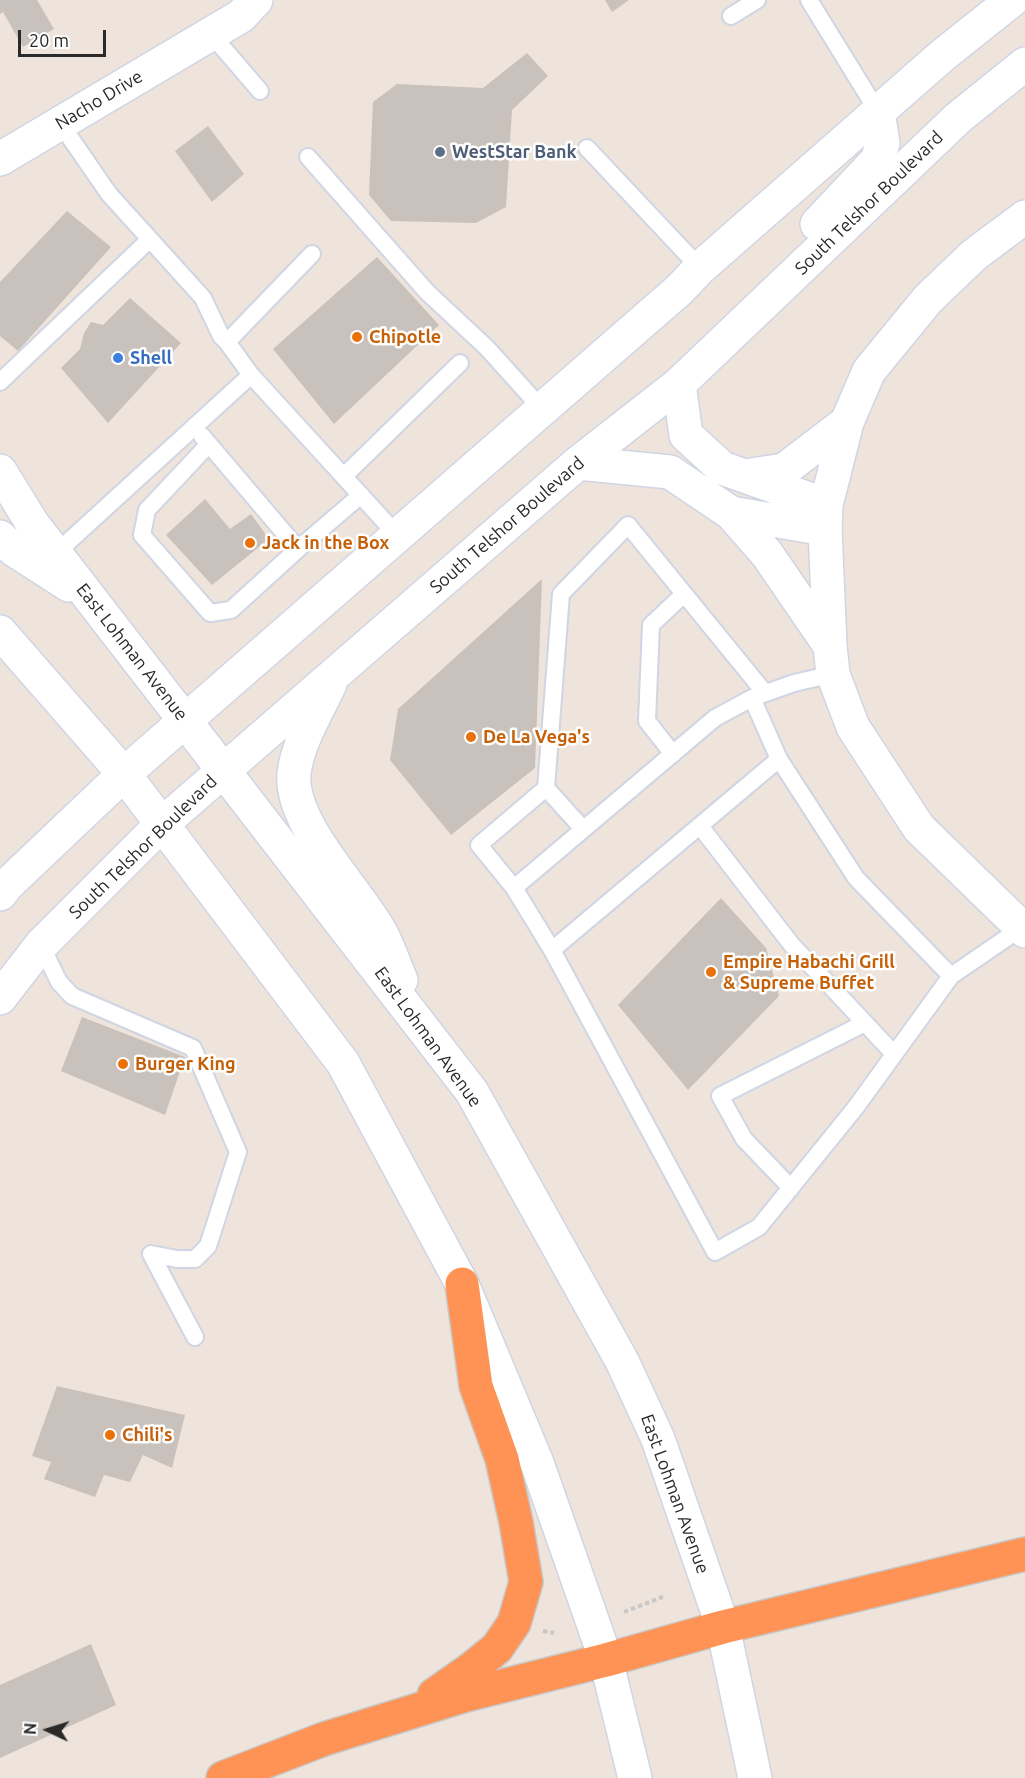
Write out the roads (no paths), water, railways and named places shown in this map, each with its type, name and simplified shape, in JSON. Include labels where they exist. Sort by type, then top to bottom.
[{"type":"highway","points":[[407,1713],[471,1669],[497,1648],[514,1623],[526,1582],[516,1521],[502,1459],[476,1386],[462,1284]]},
{"type":"highway","points":[[224,1778],[324,1740],[466,1695],[606,1660],[723,1627],[1025,1554]]},
{"type":"main road","name":"Nacho Drive","points":[[0,159],[241,16],[256,0]]},
{"type":"main road","points":[[0,894],[124,774],[679,290],[700,268],[943,55],[1012,0]]},
{"type":"main road","name":"South Telshor Boulevard","points":[[0,998],[41,945],[162,824],[578,463],[679,384],[958,118],[1025,64]]},
{"type":"main road","points":[[722,343],[738,304],[877,160],[883,143],[878,112]]},
{"type":"main road","points":[[832,660],[826,517],[847,422],[869,371],[928,299],[974,255],[1025,217]]},
{"type":"main road","points":[[679,384],[686,435],[722,468],[744,476],[826,517]]},
{"type":"main road","points":[[744,476],[784,470],[847,422]]},
{"type":"main road","points":[[578,463],[670,472],[731,513],[767,554],[832,660],[853,727],[919,828],[1023,930]]},
{"type":"main road","name":"East Lohman Avenue","points":[[0,471],[32,523],[472,1092],[622,1361],[658,1438],[723,1627],[755,1778]]},
{"type":"main road","points":[[731,513],[826,517]]},
{"type":"main road","points":[[0,537],[14,549],[93,601]]},
{"type":"main road","points":[[0,632],[124,774],[343,1063],[462,1284],[537,1463],[606,1660],[635,1778]]},
{"type":"main road","points":[[334,674],[299,751],[294,774],[295,794],[315,838],[381,932],[419,1023]]},
{"type":"lane","points":[[730,16],[758,0]]},
{"type":"lane","points":[[812,1],[878,112]]},
{"type":"lane","points":[[211,34],[260,91]]},
{"type":"lane","points":[[60,123],[109,194],[203,298],[221,336],[251,375],[397,535]]},
{"type":"lane","points":[[588,148],[700,268]]},
{"type":"lane","points":[[308,157],[428,292],[488,348],[542,409]]},
{"type":"lane","points":[[0,382],[149,240]]},
{"type":"lane","points":[[227,342],[312,254]]},
{"type":"lane","points":[[344,476],[460,363]]},
{"type":"lane","points":[[56,553],[251,375]]},
{"type":"lane","points":[[194,426],[298,549]]},
{"type":"lane","points":[[209,444],[147,510],[142,535],[210,614],[231,610],[361,495]]},
{"type":"lane","points":[[951,976],[856,878],[779,759],[758,696],[684,594],[628,525],[561,594],[546,788],[479,845],[514,888],[552,950],[715,1252],[759,1227],[856,1107],[951,976],[1023,930]]},
{"type":"lane","points":[[672,754],[648,721],[651,625],[684,594]]},
{"type":"lane","points":[[514,888],[715,718],[758,696],[794,683],[832,660]]},
{"type":"lane","points":[[552,950],[779,759]]},
{"type":"lane","points":[[546,788],[583,829]]},
{"type":"lane","points":[[700,826],[791,944],[894,1054]]},
{"type":"lane","points":[[41,945],[59,982],[72,996],[193,1048],[238,1152],[208,1246],[195,1259],[177,1259],[151,1254],[195,1337]]},
{"type":"lane","points":[[791,1188],[744,1138],[720,1096],[865,1023]]},
{"type":"place","name":"WestStar Bank","points":[[440,152]]},
{"type":"place","name":"Chipotle","points":[[357,337]]},
{"type":"place","name":"Shell","points":[[118,358]]},
{"type":"place","name":"Jack in the Box","points":[[250,543]]},
{"type":"place","name":"De La Vega's","points":[[471,737]]},
{"type":"place","name":"Empire Habachi Grill & Supreme Buffet","points":[[711,972]]},
{"type":"place","name":"Burger King","points":[[123,1064]]},
{"type":"place","name":"Chili's","points":[[110,1435]]}]
